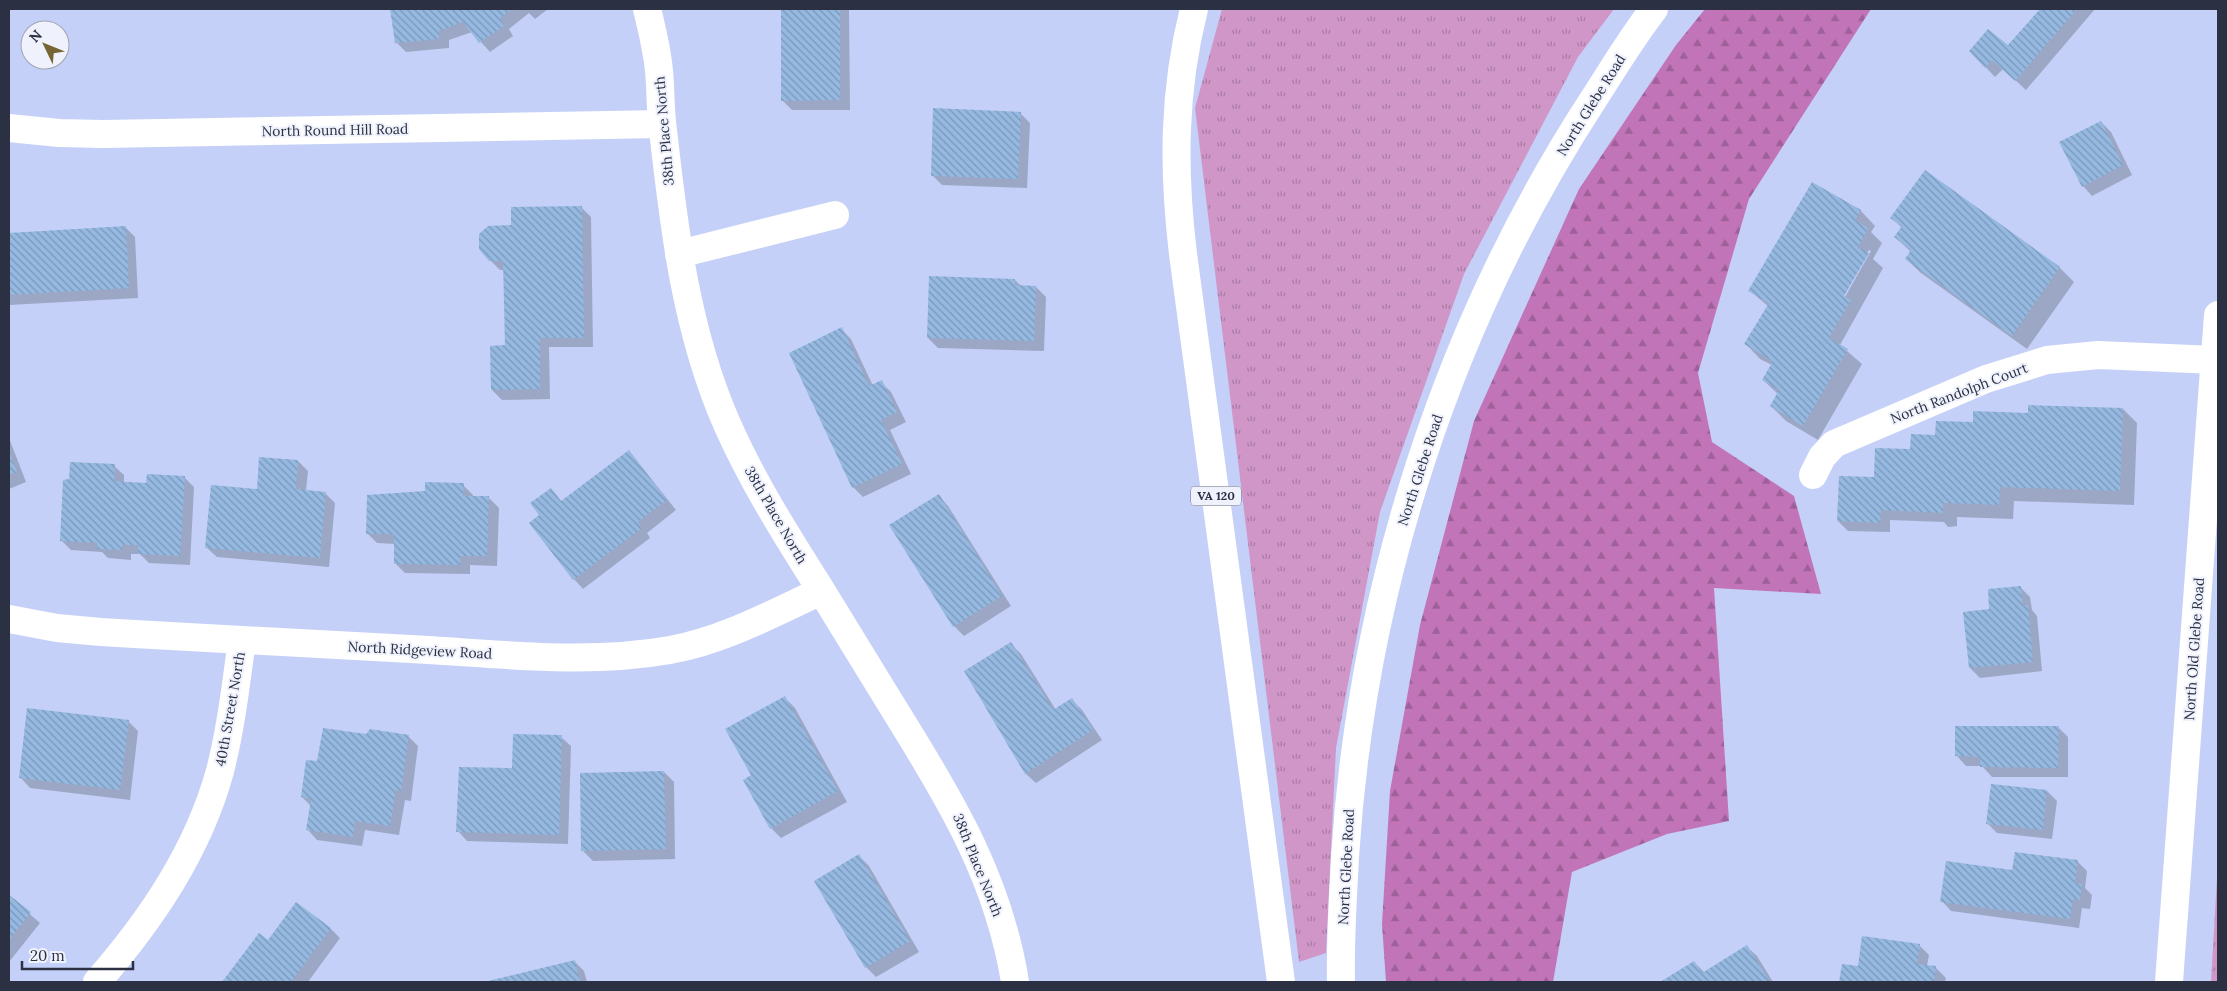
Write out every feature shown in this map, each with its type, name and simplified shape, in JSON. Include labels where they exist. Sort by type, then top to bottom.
[{"type":"street","name":"38th Place North","points":[[648,9],[659,70],[662,124],[679,254],[698,342],[726,422],[762,495],[954,806],[987,880],[999,914],[1010,950],[1015,982]]},
{"type":"street","name":"VA 120","points":[[1194,9],[1177,103],[1175,145],[1177,201],[1281,982]]},
{"type":"street","name":"North Glebe Road","points":[[1342,982],[1343,890],[1355,756],[1367,681],[1390,565],[1419,469],[1472,326],[1518,227],[1569,136],[1654,9]]},
{"type":"street","name":"North Round Hill Road","points":[[9,128],[59,133],[102,134],[662,124]]},
{"type":"street","points":[[679,254],[835,215]]},
{"type":"street","name":"North Old Glebe Road","points":[[2169,982],[2218,315]]},
{"type":"street","name":"North Randolph Court","points":[[1813,475],[1822,457],[1834,444],[1986,379],[2017,368],[2047,360],[2098,355],[2215,360]]},
{"type":"street","name":"North Ridgeview Road","points":[[9,619],[57,628],[101,632],[558,657],[596,657],[670,650],[704,642],[762,619],[821,591]]},
{"type":"street","name":"40th Street North","points":[[97,982],[162,898],[196,836],[210,801],[223,756],[233,708],[242,640]]},
{"type":"green space","points":[[1222,9],[1614,9],[1578,57],[1464,274],[1380,512],[1336,748],[1326,953],[1299,962],[1195,108]]},
{"type":"green space","points":[[1705,9],[1871,9],[1749,199],[1698,373],[1712,442],[1794,496],[1821,594],[1714,588],[1729,821],[1667,834],[1572,872],[1553,982],[1386,982],[1382,924],[1390,791],[1420,625],[1474,421],[1579,189],[1676,45]]},
{"type":"green space","points":[[2218,860],[2218,982],[2211,982]]},
{"type":"building","points":[[390,9],[512,9],[500,18],[504,26],[479,43],[463,22],[439,31],[439,39],[395,43]]},
{"type":"building","points":[[781,9],[840,9],[840,100],[781,101]]},
{"type":"building","points":[[2040,9],[2077,9],[2015,81],[1992,60],[1985,68],[1969,51],[1988,29],[2008,45]]},
{"type":"building","points":[[933,108],[1021,112],[1018,179],[931,176]]},
{"type":"building","points":[[2101,121],[2123,165],[2082,187],[2059,142]]},
{"type":"building","points":[[1925,170],[2060,267],[2012,336],[1905,259],[1911,250],[1894,237],[1902,226],[1890,218]]},
{"type":"building","points":[[1812,182],[1861,210],[1855,220],[1868,228],[1858,247],[1869,253],[1844,296],[1851,300],[1829,338],[1848,349],[1803,426],[1770,406],[1779,390],[1762,380],[1773,361],[1744,344],[1769,303],[1748,291]]},
{"type":"building","points":[[582,206],[584,338],[540,338],[540,389],[491,390],[490,346],[505,345],[503,261],[489,261],[479,249],[479,234],[488,226],[511,225],[511,207]]},
{"type":"building","points":[[126,226],[129,288],[9,295],[9,233]]},
{"type":"building","points":[[929,276],[1015,279],[1015,285],[1036,286],[1034,341],[927,338]]},
{"type":"building","points":[[842,327],[869,386],[882,380],[897,412],[881,420],[902,464],[852,488],[789,353]]},
{"type":"building","points":[[2028,405],[2123,408],[2120,491],[2000,487],[1999,505],[1943,503],[1943,513],[1881,510],[1880,523],[1837,521],[1839,476],[1874,477],[1875,448],[1910,449],[1911,434],[1935,435],[1936,421],[1973,422],[1973,411],[2028,413]]},
{"type":"building","points":[[629,450],[667,500],[638,522],[642,528],[573,580],[529,523],[539,515],[530,503],[551,488],[561,501]]},
{"type":"building","points":[[9,452],[17,472],[9,475]]},
{"type":"building","points":[[259,457],[298,460],[296,489],[326,492],[320,558],[205,548],[211,485],[257,489]]},
{"type":"building","points":[[70,462],[115,464],[114,481],[146,483],[147,474],[185,476],[180,556],[138,554],[138,545],[122,545],[122,550],[97,549],[97,543],[60,541],[63,480],[69,479]]},
{"type":"building","points":[[425,482],[464,483],[463,496],[489,496],[487,556],[460,556],[460,565],[394,564],[394,534],[366,534],[367,495],[425,491]]},
{"type":"building","points":[[939,494],[1002,596],[953,627],[889,525]]},
{"type":"building","points":[[2021,586],[2023,606],[2028,605],[2033,662],[1969,668],[1963,612],[1989,609],[1988,589]]},
{"type":"building","points":[[1011,642],[1053,710],[1072,698],[1093,730],[1025,774],[964,671]]},
{"type":"building","points":[[785,696],[838,791],[770,829],[743,780],[751,775],[725,729]]},
{"type":"building","points":[[27,708],[129,720],[120,790],[19,778]]},
{"type":"building","points":[[1955,726],[2059,726],[2058,768],[1980,767],[1980,757],[1955,756]]},
{"type":"building","points":[[323,728],[366,734],[370,729],[409,735],[401,791],[396,790],[390,826],[355,821],[353,837],[306,830],[311,799],[301,797],[306,760],[317,761]]},
{"type":"building","points":[[513,734],[562,735],[559,835],[456,832],[459,767],[512,768]]},
{"type":"building","points":[[664,771],[666,849],[581,851],[580,773]]},
{"type":"building","points":[[1991,784],[2047,790],[2043,830],[1986,824]]},
{"type":"building","points":[[2015,852],[2078,860],[2075,883],[2082,884],[2080,900],[2073,899],[2070,919],[1940,902],[1946,861],[2012,870]]},
{"type":"building","points":[[859,854],[910,941],[865,968],[814,881]]},
{"type":"building","points":[[9,895],[31,912],[9,940]]},
{"type":"building","points":[[296,902],[331,928],[291,982],[222,982],[259,933],[268,940]]},
{"type":"building","points":[[1862,936],[1920,944],[1917,964],[1936,966],[1934,982],[1839,982],[1842,964],[1858,966]]},
{"type":"building","points":[[1747,945],[1770,982],[1660,982],[1694,961],[1702,973]]},
{"type":"building","points":[[575,960],[580,982],[484,982]]}]
